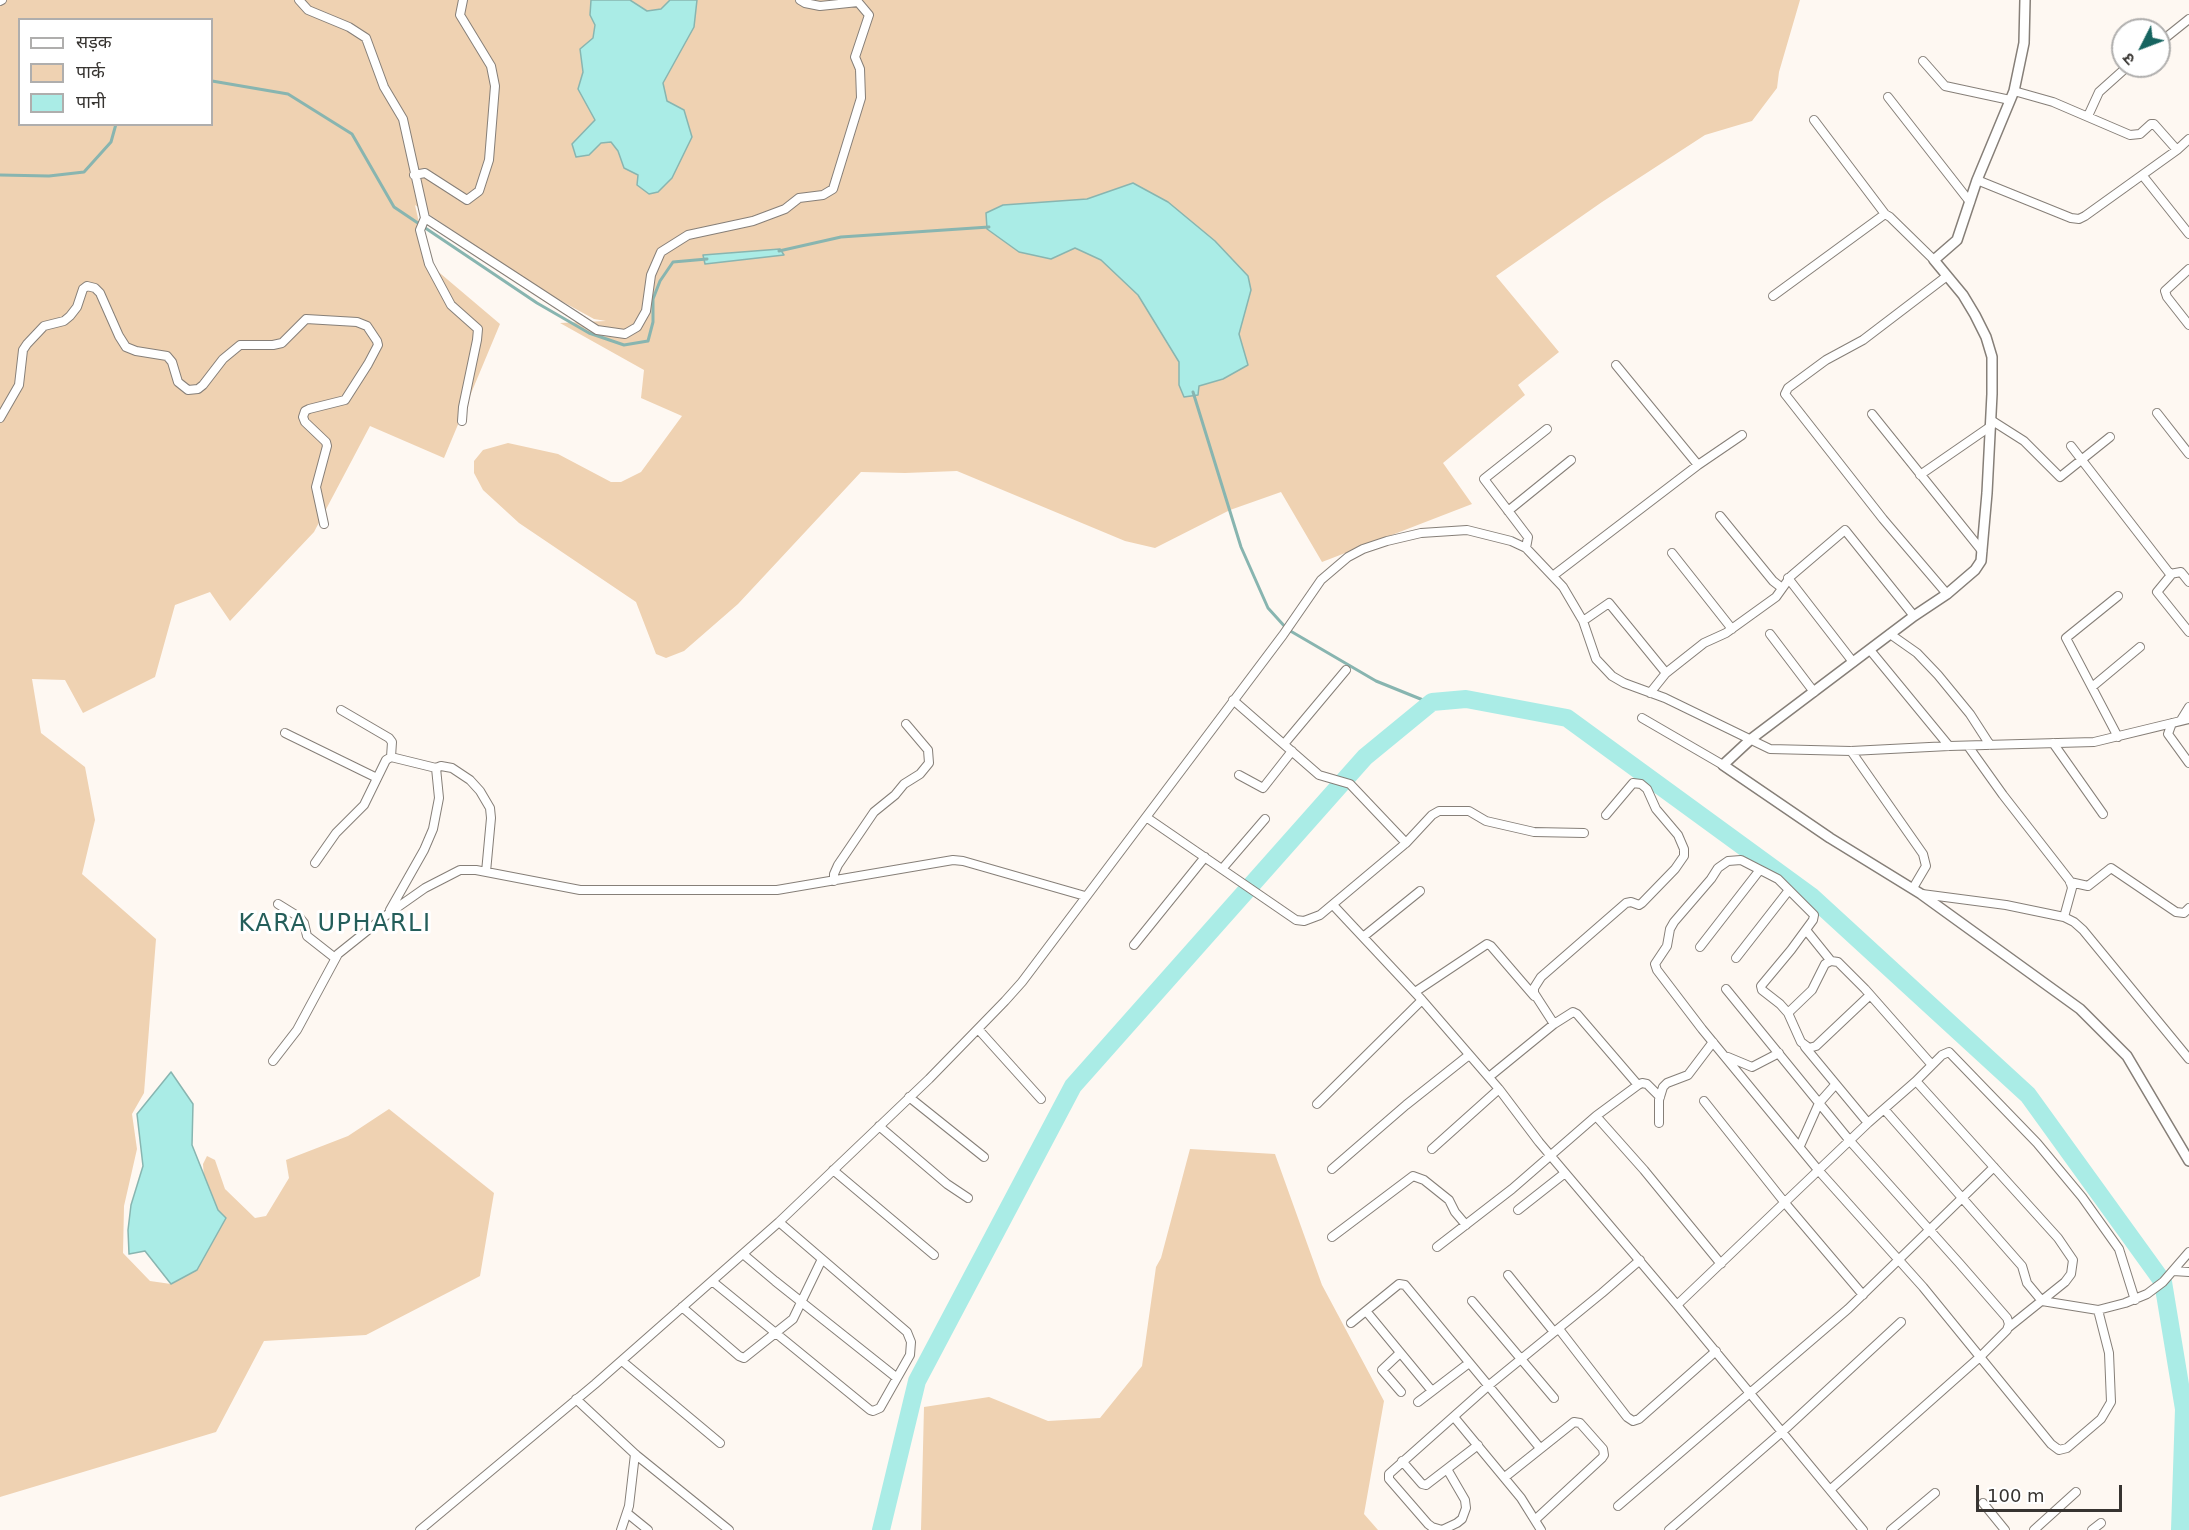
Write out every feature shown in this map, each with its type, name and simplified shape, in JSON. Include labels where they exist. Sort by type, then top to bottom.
[{"type":"street","points":[[298,0],[308,10],[349,27],[366,38],[384,87],[403,118],[425,218],[420,230],[429,264],[451,305],[477,329],[462,421]]},
{"type":"street","points":[[414,175],[425,173],[467,200],[479,191],[489,160],[495,86],[490,66],[460,15],[463,0]]},
{"type":"street","points":[[425,218],[597,330],[626,334],[638,327],[646,311],[651,275],[661,252],[688,235],[753,221],[785,209],[799,198],[823,195],[834,189],[861,98],[860,69],[855,57],[869,15],[858,3],[820,6],[800,0]]},
{"type":"street","points":[[1934,260],[1957,240],[1977,180],[2014,90],[2024,43],[2025,0]]},
{"type":"street","points":[[2171,33],[2189,19]]},
{"type":"street","points":[[1923,60],[1945,86],[2010,100]]},
{"type":"street","points":[[2088,116],[2099,92],[2115,78]]},
{"type":"street","points":[[2014,90],[2053,102],[2135,136],[2154,124],[2177,150]]},
{"type":"street","points":[[1888,97],[1970,202]]},
{"type":"street","points":[[1723,765],[1751,739],[1914,616],[1947,594],[1975,570],[1981,561],[1991,423],[1993,362],[1991,352],[1975,315],[1963,295],[1934,260],[1890,217],[1884,214],[1814,120]]},
{"type":"street","points":[[1977,180],[2076,219],[2085,216],[2143,176],[2189,139]]},
{"type":"street","points":[[2143,176],[2188,232]]},
{"type":"street","points":[[1773,296],[1884,214]]},
{"type":"street","points":[[2189,269],[2165,291],[2167,297],[2189,325]]},
{"type":"street","points":[[1947,276],[1863,340],[1826,360],[1788,388],[1785,394],[1883,519],[1947,594]]},
{"type":"street","points":[[0,418],[19,385],[23,350],[44,326],[64,321],[70,316],[77,307],[83,289],[87,286],[95,288],[100,293],[118,336],[126,347],[167,356],[172,362],[178,382],[188,390],[198,389],[203,385],[223,359],[240,345],[282,343],[306,319],[357,322],[367,326],[378,345],[345,400],[309,409],[303,415],[304,422],[326,442],[327,446],[316,487],[324,524]]},
{"type":"street","points":[[1616,365],[1698,465]]},
{"type":"street","points":[[2157,413],[2189,454]]},
{"type":"street","points":[[1872,414],[1982,551]]},
{"type":"street","points":[[1991,423],[2024,441],[2059,477],[2110,437]]},
{"type":"street","points":[[1920,475],[1991,423]]},
{"type":"street","points":[[1526,548],[1528,537],[1484,478],[1547,429]]},
{"type":"street","points":[[1554,575],[1698,465],[1742,435]]},
{"type":"street","points":[[2071,446],[2171,575]]},
{"type":"street","points":[[1508,511],[1571,460]]},
{"type":"street","points":[[1720,516],[1782,588]]},
{"type":"street","points":[[420,1530],[622,1361],[779,1222],[978,1029],[1019,986],[1283,635],[1321,580],[1339,564],[1363,549],[1421,533],[1467,530],[1511,541],[1526,548],[1554,575],[1583,621],[1596,659],[1603,667],[1624,683],[1665,698],[1775,750],[1851,751],[2097,742],[2185,720],[2189,707]]},
{"type":"street","points":[[1650,693],[1666,672],[1704,643],[1717,639],[1773,599],[1788,578],[1845,530],[1914,616]]},
{"type":"street","points":[[1672,553],[1732,629]]},
{"type":"street","points":[[2189,582],[2181,572],[2171,575],[2157,592],[2189,632]]},
{"type":"street","points":[[1788,578],[1853,662]]},
{"type":"street","points":[[2118,596],[2066,638],[2118,737]]},
{"type":"street","points":[[1583,621],[1609,603],[1666,672]]},
{"type":"street","points":[[1770,634],[1814,692]]},
{"type":"street","points":[[1890,634],[1917,653],[1938,675],[1967,709],[1990,745]]},
{"type":"street","points":[[2092,687],[2140,646]]},
{"type":"street","points":[[1870,650],[1949,746]]},
{"type":"street","points":[[1284,744],[1346,670]]},
{"type":"street","points":[[1233,700],[1319,775],[1350,784],[1406,843]]},
{"type":"street","points":[[341,710],[389,738],[392,742],[391,757]]},
{"type":"street","points":[[1642,718],[1723,765],[1830,838],[1917,891],[1986,939],[2088,1016],[2127,1056],[2189,1161]]},
{"type":"street","points":[[2172,723],[2168,730],[2169,736],[2189,763]]},
{"type":"street","points":[[834,881],[835,870],[874,812],[895,795],[904,783],[920,774],[929,763],[928,750],[906,724]]},
{"type":"street","points":[[285,733],[377,778]]},
{"type":"street","points":[[2053,743],[2103,814]]},
{"type":"street","points":[[1968,746],[2002,795],[2070,882],[2072,888],[2064,917]]},
{"type":"street","points":[[1239,775],[1263,788],[1292,751]]},
{"type":"street","points":[[1851,751],[1923,854],[1926,866],[1917,891]]},
{"type":"street","points":[[315,863],[336,833],[364,805],[386,760],[391,757],[436,768],[441,766],[452,768],[470,780],[486,798],[492,818],[486,872]]},
{"type":"street","points":[[388,914],[433,830],[439,798],[436,768]]},
{"type":"street","points":[[1535,997],[1534,988],[1542,976],[1626,903],[1640,905],[1683,859],[1681,841],[1656,809],[1647,789],[1641,784],[1632,784],[1606,814]]},
{"type":"street","points":[[1146,817],[1296,920],[1312,919],[1333,905],[1406,843],[1432,815],[1439,811],[1469,812],[1490,822],[1534,832],[1584,833]]},
{"type":"street","points":[[1222,869],[1264,819]]},
{"type":"street","points":[[1134,945],[1205,857]]},
{"type":"street","points":[[273,1061],[297,1030],[335,958],[344,948],[388,914],[453,872],[463,870],[486,872],[580,890],[777,890],[953,860],[1085,896]]},
{"type":"street","points":[[1868,1124],[1797,1036],[1788,1013],[1764,992],[1761,986],[1806,930],[1814,918],[1813,914],[1778,879],[1741,860],[1728,861],[1721,865],[1674,922],[1667,946],[1654,964],[1657,970],[1819,1171],[1981,1356],[2056,1449],[2062,1450],[2101,1419],[2111,1402],[2109,1353],[2098,1310]]},
{"type":"street","points":[[2070,882],[2088,886],[2110,868],[2176,912],[2184,913],[2189,908]]},
{"type":"street","points":[[1700,947],[1759,871]]},
{"type":"street","points":[[1736,958],[1789,890]]},
{"type":"street","points":[[1363,937],[1420,891]]},
{"type":"street","points":[[1917,891],[2006,905],[2064,917],[2074,922],[2084,930],[2189,1059]]},
{"type":"street","points":[[278,904],[299,917],[304,923],[307,936],[335,958]]},
{"type":"street","points":[[1333,905],[1415,992],[1500,1089],[1550,1155],[1752,1393],[1863,1530]]},
{"type":"street","points":[[1806,930],[1831,961],[1838,962],[1847,969],[1932,1065]]},
{"type":"street","points":[[1415,992],[1486,944],[1491,946],[1535,997],[1554,1023]]},
{"type":"street","points":[[1788,1013],[1812,990],[1822,968],[1831,961]]},
{"type":"street","points":[[1726,989],[1850,1141],[2007,1318],[2009,1327]]},
{"type":"street","points":[[1806,1047],[1815,1046],[1870,995]]},
{"type":"street","points":[[1317,1104],[1422,1000]]},
{"type":"street","points":[[1489,1077],[1554,1023],[1576,1012],[1638,1085]]},
{"type":"street","points":[[978,1029],[1041,1098]]},
{"type":"street","points":[[1659,1123],[1660,1097],[1663,1088],[1668,1083],[1688,1075],[1713,1042]]},
{"type":"street","points":[[1677,1305],[1884,1109],[1945,1053],[1951,1052],[2066,1177],[2119,1249],[2135,1300]]},
{"type":"street","points":[[1724,1055],[1752,1066],[1759,1065],[1779,1053]]},
{"type":"street","points":[[1332,1169],[1414,1098],[1469,1055]]},
{"type":"street","points":[[1831,1490],[1981,1356],[2009,1327],[2071,1274],[2073,1260],[2058,1238],[1916,1082]]},
{"type":"street","points":[[1437,1247],[1512,1189],[1596,1116],[1638,1085],[1647,1084],[1660,1097]]},
{"type":"street","points":[[1800,1146],[1819,1103],[1835,1085]]},
{"type":"street","points":[[1432,1149],[1500,1089]]},
{"type":"street","points":[[909,1097],[984,1157]]},
{"type":"street","points":[[1704,1101],[1785,1203],[1863,1294]]},
{"type":"street","points":[[1884,1109],[2023,1268],[2026,1283],[2042,1301],[2098,1310],[2135,1300],[2147,1294],[2173,1271],[2189,1252]]},
{"type":"street","points":[[1596,1116],[1644,1170],[1721,1264]]},
{"type":"street","points":[[879,1126],[940,1178],[968,1198]]},
{"type":"street","points":[[1618,1506],[1752,1393],[1863,1294],[1994,1167]]},
{"type":"street","points":[[833,1170],[934,1255]]},
{"type":"street","points":[[1518,1210],[1566,1173]]},
{"type":"street","points":[[1332,1237],[1413,1176],[1424,1180],[1449,1200],[1466,1225]]},
{"type":"street","points":[[712,1281],[873,1411],[880,1408],[911,1351],[911,1342],[907,1332],[779,1222]]},
{"type":"street","points":[[743,1254],[897,1378]]},
{"type":"street","points":[[682,1307],[742,1358],[793,1319],[822,1259]]},
{"type":"street","points":[[1447,1469],[1465,1500],[1466,1508],[1462,1519],[1457,1524],[1442,1530],[1428,1524],[1389,1479],[1389,1474],[1488,1386],[1640,1260]]},
{"type":"street","points":[[2173,1271],[2189,1272]]},
{"type":"street","points":[[1508,1275],[1621,1410],[1633,1421],[1639,1419],[1716,1351]]},
{"type":"street","points":[[1350,1323],[1402,1284],[1539,1448]]},
{"type":"street","points":[[1472,1301],[1554,1398]]},
{"type":"street","points":[[1365,1311],[1432,1391]]},
{"type":"street","points":[[1668,1530],[1783,1431],[1901,1322]]},
{"type":"street","points":[[1400,1353],[1382,1370],[1401,1392]]},
{"type":"street","points":[[622,1361],[720,1443]]},
{"type":"street","points":[[1418,1402],[1469,1362]]},
{"type":"street","points":[[576,1399],[635,1454],[729,1530]]},
{"type":"street","points":[[1454,1417],[1505,1477],[1536,1519],[1541,1530]]},
{"type":"street","points":[[1505,1477],[1539,1448],[1577,1421],[1603,1449],[1604,1455],[1536,1519]]},
{"type":"street","points":[[1402,1461],[1424,1485],[1478,1445]]},
{"type":"street","points":[[621,1530],[627,1513],[635,1454]]},
{"type":"street","points":[[2034,1530],[2076,1492]]},
{"type":"street","points":[[1891,1530],[1935,1493]]},
{"type":"street","points":[[1983,1503],[2005,1530]]},
{"type":"street","points":[[627,1513],[648,1530]]},
{"type":"street","points":[[2092,1530],[2101,1523]]},
{"type":"green space","points":[[0,0],[1800,0],[1779,72],[1777,88],[1752,121],[1705,135],[1602,202],[1496,276],[1559,352],[1518,385],[1525,395],[1443,463],[1472,504],[1322,562],[1281,492],[1230,510],[1155,548],[1125,541],[957,471],[861,472],[738,604],[684,651],[666,658],[656,654],[636,602],[519,523],[483,490],[474,473],[474,461],[483,450],[508,443],[558,454],[611,482],[621,482],[641,472],[682,416],[641,398],[644,370],[560,323],[606,321],[594,319],[543,291],[415,205],[428,263],[500,324],[444,458],[370,426],[314,532],[230,621],[210,592],[175,605],[155,677],[83,713],[65,680],[32,679],[41,733],[85,767],[95,820],[82,874],[156,939],[144,1093],[132,1114],[137,1149],[124,1206],[123,1253],[150,1281],[171,1284],[218,1210],[204,1178],[203,1164],[207,1156],[215,1160],[225,1189],[255,1218],[266,1216],[289,1178],[286,1160],[348,1136],[389,1109],[494,1193],[480,1276],[366,1335],[264,1341],[216,1432],[0,1497]]},
{"type":"green space","points":[[1190,1149],[1275,1154],[1322,1285],[1384,1401],[1364,1514],[1378,1530],[921,1530],[924,1407],[989,1397],[1048,1421],[1100,1418],[1142,1366],[1156,1267],[1161,1258]]},
{"type":"water","points":[[591,0],[630,0],[647,11],[661,9],[670,0],[697,0],[694,27],[663,83],[667,101],[684,110],[692,137],[672,178],[658,192],[649,194],[637,185],[638,175],[624,168],[618,151],[611,142],[601,143],[589,155],[576,157],[572,144],[595,120],[578,89],[583,72],[580,49],[593,38],[595,25],[590,15]]},
{"type":"water","points":[[1133,183],[1168,202],[1215,241],[1248,276],[1251,290],[1239,334],[1248,365],[1223,379],[1199,386],[1198,395],[1184,397],[1179,385],[1179,362],[1138,295],[1101,260],[1075,248],[1051,259],[1019,252],[987,229],[986,213],[1003,205],[1087,199]]},
{"type":"water","points":[[780,249],[784,255],[705,264],[703,255]]},
{"type":"water","points":[[171,1072],[193,1104],[192,1145],[218,1210],[226,1218],[197,1270],[171,1284],[145,1251],[129,1254],[128,1230],[131,1205],[143,1166],[137,1114]]},
{"type":"waterway","points":[[213,81],[288,94],[352,134],[394,207],[537,303],[589,333],[624,345],[648,341],[653,322],[653,299],[660,281],[673,262],[707,259]]},
{"type":"waterway","points":[[0,175],[49,176],[84,172],[111,142],[115,126]]},
{"type":"waterway","points":[[779,251],[841,237],[989,227]]},
{"type":"waterway","points":[[1193,392],[1241,547],[1268,608],[1287,629],[1376,681],[1432,702]]},
{"type":"waterway","points":[[881,1530],[917,1381],[1073,1086],[1365,757],[1432,702],[1466,699],[1567,718],[1811,896],[2028,1095],[2163,1282],[2184,1409],[2180,1530]]},
{"type":"district","name":"KARA UPHARLI","points":[[335,925]]}]
